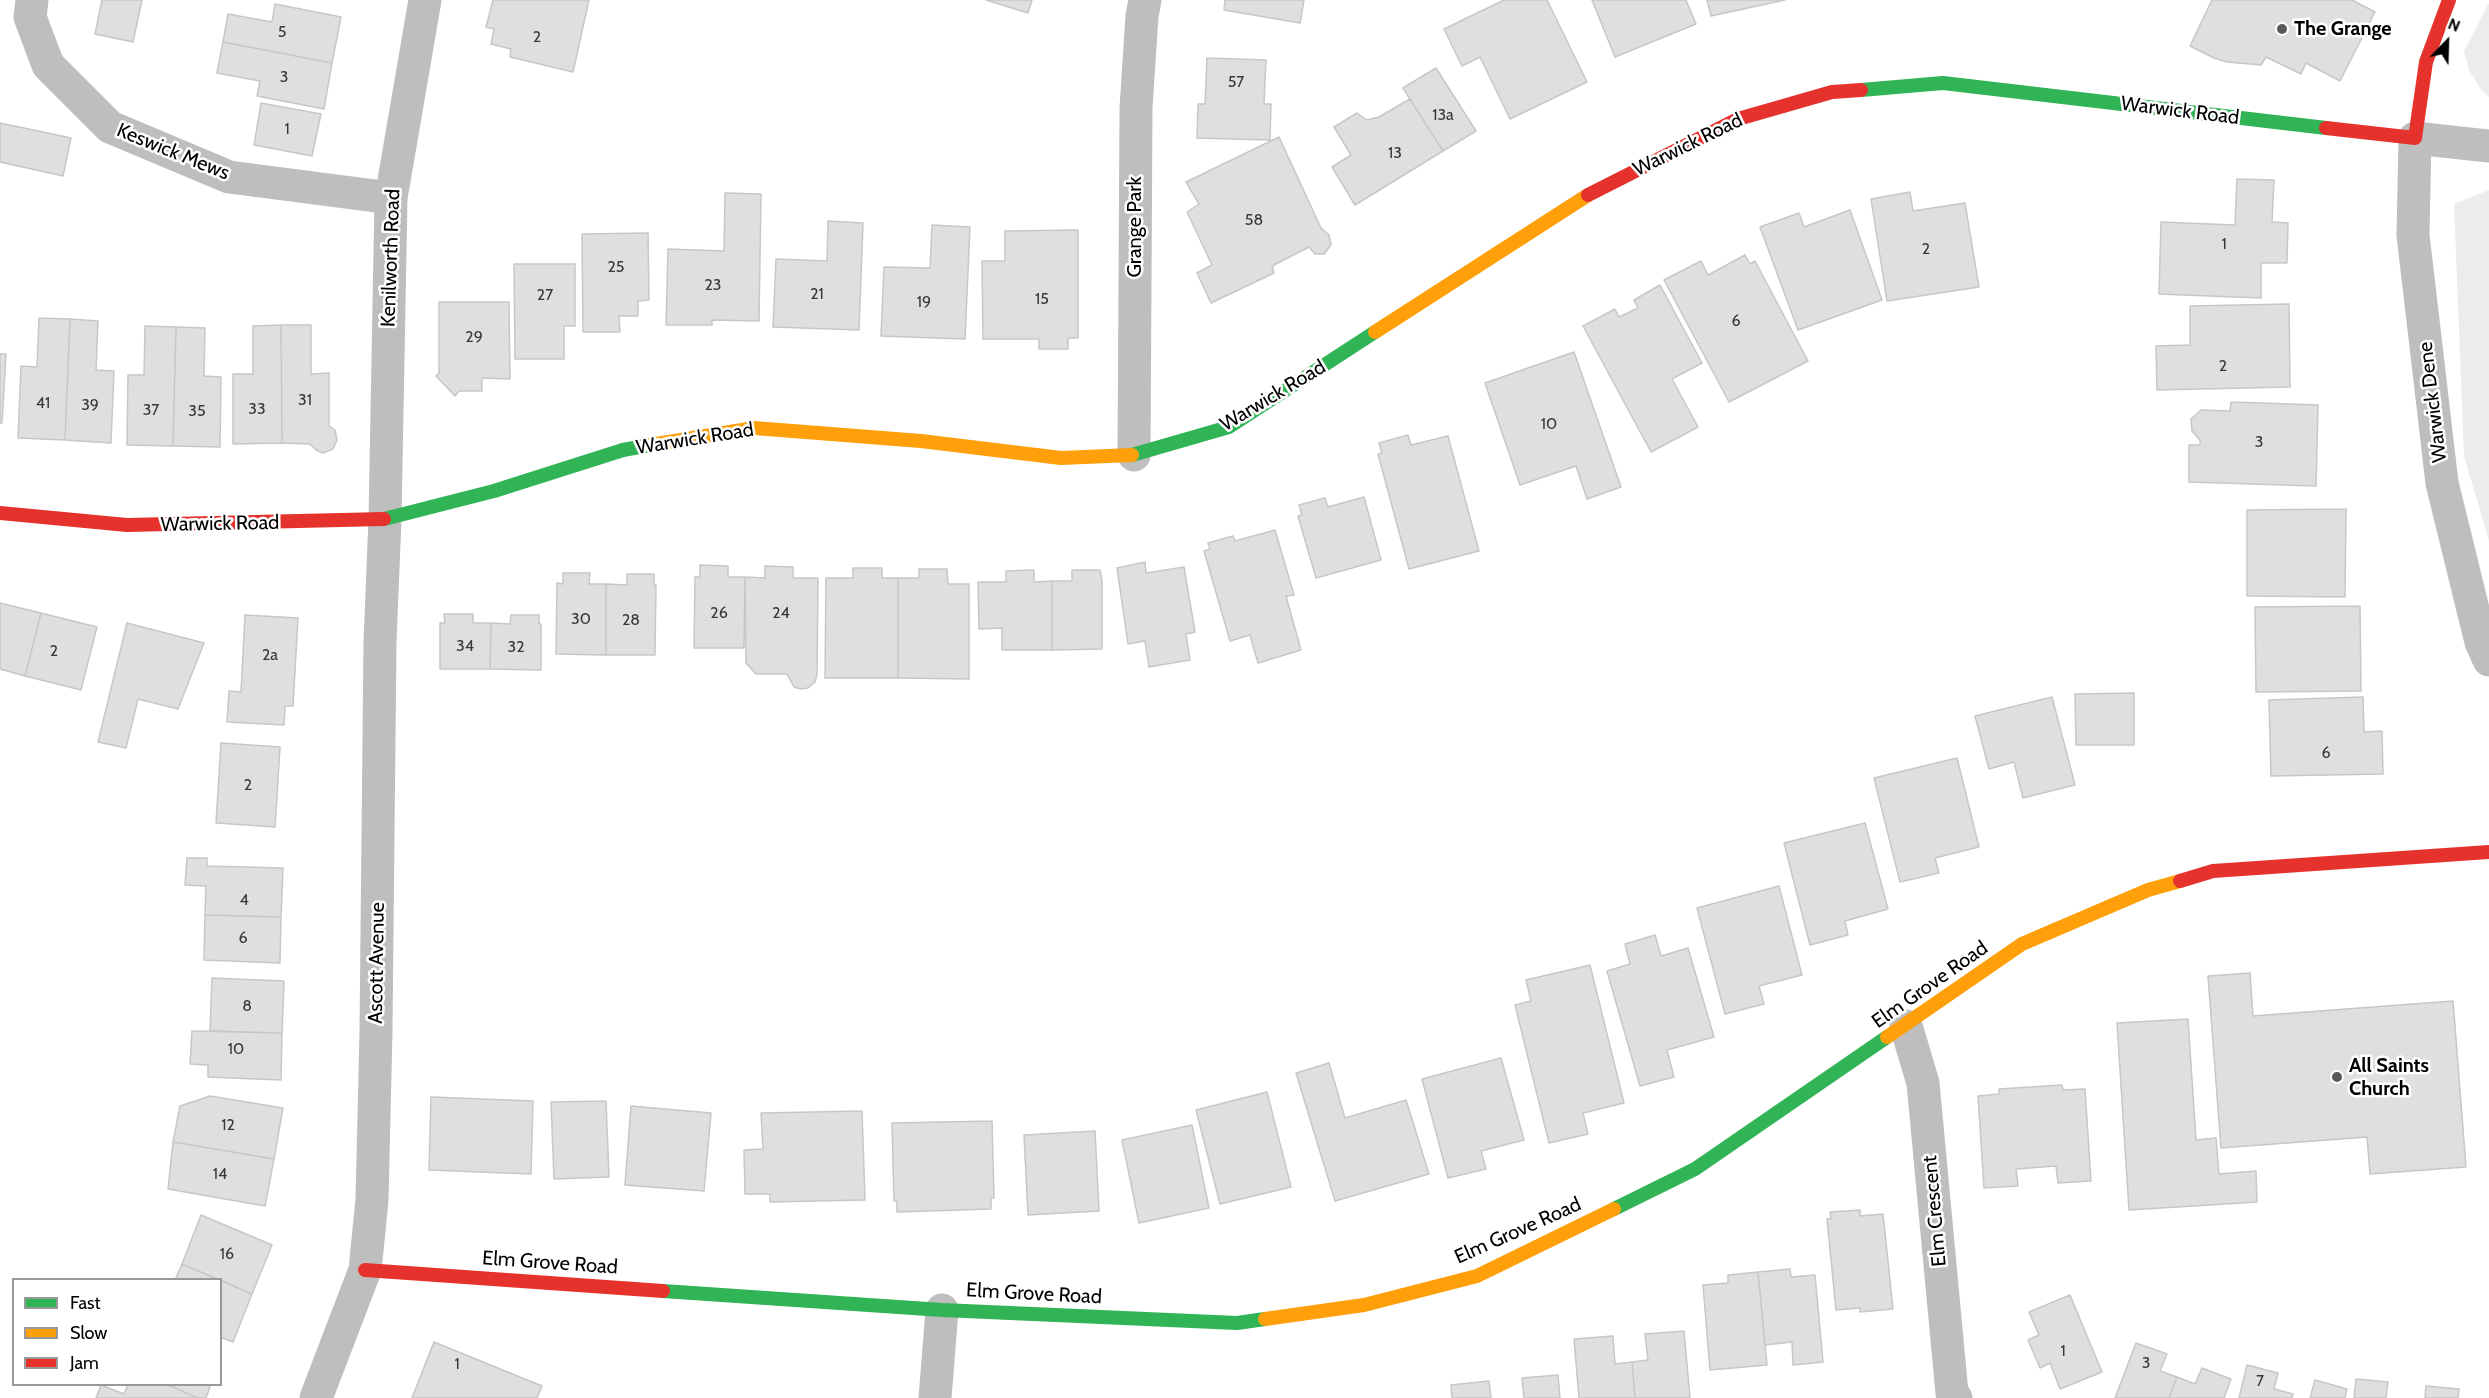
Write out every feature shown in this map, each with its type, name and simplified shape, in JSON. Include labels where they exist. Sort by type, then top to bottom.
[{"type":"street","name":"Keswick Mews","points":[[32,0],[30,17],[48,65],[110,128],[229,177],[391,198]]},
{"type":"street","name":"Kenilworth Road","points":[[386,519],[391,198],[425,0]]},
{"type":"street","name":"Grange Park","points":[[1134,456],[1136,108],[1145,0]]},
{"type":"street","points":[[2415,138],[2426,62],[2449,0]]},
{"type":"street","name":"Warwick Road","points":[[0,513],[127,525],[386,519],[494,491],[623,450],[754,428],[921,441],[1061,458],[1134,456],[1229,427],[1591,194],[1686,144],[1738,119],[1832,92],[1943,83],[2489,146]]},
{"type":"street","name":"Warwick Dene","points":[[2415,138],[2413,235],[2442,483],[2481,642],[2489,660]]},
{"type":"street","name":"Ascott Avenue","points":[[316,1398],[365,1270],[372,1200],[380,642],[386,519]]},
{"type":"street","name":"Elm Grove Road","points":[[365,1270],[942,1310],[1237,1323],[1364,1305],[1477,1276],[1695,1169],[2022,944],[2148,890],[2213,871],[2489,852]]},
{"type":"street","name":"Elm Crescent","points":[[1906,1026],[1923,1083],[1952,1393],[1956,1398]]},
{"type":"street","points":[[935,1398],[942,1310]]},
{"type":"shaded area","points":[[2489,3],[2489,97],[2482,91],[2469,70],[2464,51]]},
{"type":"shaded area","points":[[2489,190],[2489,541],[2464,456],[2454,204]]},
{"type":"building","points":[[102,0],[142,0],[133,42],[95,34]]},
{"type":"building","points":[[493,0],[589,0],[573,72],[510,57],[511,49],[491,44],[494,29],[486,27]]},
{"type":"building","points":[[986,0],[1032,0],[1028,13]]},
{"type":"building","points":[[1225,0],[1304,0],[1300,23],[1224,10]]},
{"type":"building","points":[[1504,0],[1547,0],[1587,82],[1510,119],[1480,57],[1462,66],[1444,29]]},
{"type":"building","points":[[1592,0],[1686,0],[1696,24],[1615,57]]},
{"type":"building","points":[[1707,0],[1785,0],[1711,16]]},
{"type":"building","name":"The Grange","points":[[2212,0],[2352,0],[2375,12],[2340,81],[2306,63],[2301,74],[2266,57],[2261,65],[2227,62],[2190,46]]},
{"type":"building","points":[[275,4],[341,17],[332,63],[223,42],[228,14],[272,22]]},
{"type":"building","points":[[223,42],[332,63],[324,109],[257,96],[260,81],[217,73]]},
{"type":"building","points":[[1207,58],[1266,60],[1264,104],[1271,104],[1270,140],[1197,138],[1198,104],[1205,104]]},
{"type":"building","points":[[1436,68],[1476,131],[1443,151],[1403,88]]},
{"type":"building","points":[[1410,99],[1443,151],[1355,205],[1332,167],[1351,155],[1334,127],[1357,113],[1367,120],[1379,117]]},
{"type":"building","points":[[261,103],[321,114],[312,156],[254,145]]},
{"type":"building","points":[[0,123],[71,138],[63,176],[0,162]]},
{"type":"building","points":[[1279,137],[1321,228],[1329,235],[1331,245],[1324,254],[1315,254],[1309,247],[1272,266],[1274,273],[1211,303],[1197,273],[1212,265],[1187,212],[1199,204],[1186,182]]},
{"type":"building","points":[[2237,179],[2274,180],[2272,222],[2288,223],[2287,263],[2261,263],[2261,298],[2159,294],[2161,222],[2235,225]]},
{"type":"building","points":[[1910,192],[1913,211],[1965,203],[1979,287],[1887,301],[1871,199]]},
{"type":"building","points":[[725,193],[761,194],[759,321],[712,320],[712,325],[666,325],[668,249],[724,251]]},
{"type":"building","points":[[1850,210],[1882,300],[1798,330],[1760,227],[1799,213],[1804,227]]},
{"type":"building","points":[[828,221],[863,223],[859,330],[773,327],[776,259],[827,261]]},
{"type":"building","points":[[932,225],[970,227],[965,339],[881,336],[884,267],[930,268]]},
{"type":"building","points":[[1078,230],[1078,338],[1068,338],[1068,349],[1039,349],[1039,339],[983,339],[982,261],[1005,261],[1005,231]]},
{"type":"building","points":[[648,233],[649,300],[638,301],[638,316],[619,316],[620,332],[583,332],[582,234]]},
{"type":"building","points":[[1745,255],[1750,264],[1755,261],[1808,361],[1729,402],[1664,280],[1701,261],[1708,275]]},
{"type":"building","points":[[514,264],[575,264],[575,326],[564,326],[564,359],[515,359]]},
{"type":"building","points":[[1660,285],[1702,363],[1672,379],[1698,427],[1651,452],[1583,326],[1615,309],[1619,317],[1638,308],[1634,300]]},
{"type":"building","points":[[439,302],[509,302],[510,379],[482,378],[482,391],[459,391],[455,396],[436,376],[439,373]]},
{"type":"building","points":[[2289,304],[2290,387],[2157,390],[2156,346],[2190,345],[2190,306]]},
{"type":"building","points":[[39,318],[70,319],[65,440],[18,438],[21,366],[37,367]]},
{"type":"building","points":[[70,319],[98,321],[96,370],[114,371],[111,443],[65,440]]},
{"type":"building","points":[[281,325],[311,325],[311,374],[329,373],[329,426],[335,430],[337,440],[333,449],[323,453],[310,444],[282,443]]},
{"type":"building","points":[[281,325],[282,443],[233,444],[233,374],[253,374],[253,326]]},
{"type":"building","points":[[145,326],[176,327],[173,446],[127,445],[128,375],[144,375]]},
{"type":"building","points":[[176,327],[205,328],[204,376],[221,377],[220,447],[173,446]]},
{"type":"building","points":[[1574,352],[1621,487],[1587,499],[1576,466],[1520,485],[1485,383]]},
{"type":"building","points":[[0,354],[6,354],[2,423],[0,423]]},
{"type":"building","points":[[2231,402],[2318,405],[2316,486],[2189,482],[2189,445],[2200,445],[2200,440],[2192,431],[2191,419],[2201,410],[2230,411]]},
{"type":"building","points":[[1408,435],[1411,445],[1448,436],[1479,551],[1409,569],[1378,454],[1382,453],[1379,443]]},
{"type":"building","points":[[1364,497],[1381,560],[1316,578],[1298,516],[1302,515],[1299,505],[1325,498],[1328,507]]},
{"type":"building","points":[[2346,509],[2345,597],[2247,596],[2247,510]]},
{"type":"building","points":[[1275,530],[1294,595],[1286,596],[1301,650],[1258,663],[1250,635],[1230,641],[1204,551],[1210,549],[1208,543],[1233,536],[1235,541]]},
{"type":"building","points":[[1145,562],[1146,573],[1184,567],[1195,632],[1186,634],[1190,660],[1149,667],[1145,641],[1128,644],[1117,568]]},
{"type":"building","points":[[700,565],[728,566],[728,577],[745,577],[744,648],[694,648],[695,577],[700,577]]},
{"type":"building","points":[[765,566],[793,567],[793,578],[818,578],[817,675],[815,682],[808,688],[794,687],[787,674],[756,674],[746,663],[745,577],[765,578]]},
{"type":"building","points":[[853,568],[882,568],[882,578],[898,578],[898,678],[825,678],[826,578],[853,578]]},
{"type":"building","points":[[919,569],[947,569],[948,584],[969,584],[969,679],[898,678],[898,578],[919,578]]},
{"type":"building","points":[[1034,570],[1034,582],[1052,581],[1052,650],[1002,650],[1002,628],[979,629],[978,582],[1006,582],[1006,571]]},
{"type":"building","points":[[1072,570],[1100,570],[1102,649],[1052,650],[1052,581],[1072,581]]},
{"type":"building","points":[[563,573],[590,573],[589,584],[606,584],[606,655],[556,654],[557,583],[563,584]]},
{"type":"building","points":[[627,574],[654,574],[654,585],[656,585],[655,655],[606,655],[606,584],[627,585]]},
{"type":"building","points":[[0,603],[41,613],[25,676],[0,669]]},
{"type":"building","points":[[2360,606],[2361,691],[2256,692],[2255,607]]},
{"type":"building","points":[[41,613],[97,627],[81,690],[25,676]]},
{"type":"building","points":[[444,614],[473,614],[473,623],[491,623],[490,669],[440,669],[440,623],[445,623]]},
{"type":"building","points":[[245,615],[298,618],[293,706],[285,706],[284,725],[227,722],[229,691],[241,692]]},
{"type":"building","points":[[511,615],[539,615],[541,670],[490,669],[491,623],[510,624]]},
{"type":"building","points":[[127,623],[204,643],[178,709],[138,699],[126,748],[98,742]]},
{"type":"building","points":[[2134,693],[2134,745],[2076,745],[2075,694]]},
{"type":"building","points":[[2052,697],[2075,785],[2023,798],[2014,762],[1989,769],[1975,716]]},
{"type":"building","points":[[2363,697],[2364,732],[2382,731],[2383,774],[2271,776],[2269,700]]},
{"type":"building","points":[[221,743],[280,747],[275,827],[216,823]]},
{"type":"building","points":[[1957,758],[1979,847],[1935,858],[1939,873],[1900,882],[1874,778]]},
{"type":"building","points":[[1865,823],[1888,909],[1845,921],[1848,935],[1810,945],[1784,843]]},
{"type":"building","points":[[187,858],[207,858],[207,866],[283,868],[281,917],[205,915],[206,886],[185,885]]},
{"type":"building","points":[[1779,886],[1802,975],[1759,986],[1764,1004],[1725,1014],[1697,908]]},
{"type":"building","points":[[205,915],[281,917],[280,963],[204,960]]},
{"type":"building","points":[[1655,935],[1661,956],[1688,948],[1714,1037],[1667,1050],[1674,1077],[1640,1086],[1607,971],[1630,964],[1625,944]]},
{"type":"building","points":[[1590,965],[1624,1103],[1583,1113],[1588,1134],[1549,1143],[1515,1005],[1531,1001],[1526,980]]},
{"type":"building","name":"All Saints Church","points":[[2250,973],[2253,1016],[2453,1001],[2466,1167],[2370,1174],[2367,1137],[2221,1148],[2208,976]]},
{"type":"building","points":[[212,978],[284,981],[282,1033],[210,1031]]},
{"type":"building","points":[[2188,1019],[2196,1140],[2216,1138],[2219,1174],[2256,1171],[2257,1202],[2129,1210],[2117,1023]]},
{"type":"building","points":[[192,1031],[282,1033],[281,1080],[208,1077],[208,1065],[190,1064]]},
{"type":"building","points":[[1501,1058],[1524,1140],[1481,1151],[1486,1169],[1448,1178],[1422,1079]]},
{"type":"building","points":[[1329,1063],[1345,1118],[1406,1100],[1429,1174],[1335,1201],[1296,1073]]},
{"type":"building","points":[[2062,1085],[2063,1090],[2085,1089],[2091,1181],[2058,1183],[2056,1166],[2016,1169],[2018,1186],[1984,1188],[1978,1096],[1999,1094],[1999,1089]]},
{"type":"building","points":[[1267,1092],[1291,1187],[1220,1204],[1196,1110]]},
{"type":"building","points":[[210,1096],[283,1108],[274,1159],[173,1142],[180,1106]]},
{"type":"building","points":[[431,1097],[533,1101],[531,1174],[429,1170]]},
{"type":"building","points":[[606,1101],[609,1177],[554,1179],[551,1102]]},
{"type":"building","points":[[631,1106],[711,1113],[704,1191],[625,1185]]},
{"type":"building","points":[[862,1111],[865,1200],[770,1202],[770,1194],[745,1194],[744,1150],[763,1149],[761,1113]]},
{"type":"building","points":[[992,1121],[994,1198],[991,1198],[991,1209],[897,1212],[897,1201],[894,1201],[892,1123]]},
{"type":"building","points":[[1192,1125],[1209,1208],[1139,1223],[1122,1140]]},
{"type":"building","points":[[1095,1131],[1099,1211],[1028,1215],[1024,1135]]},
{"type":"building","points":[[173,1142],[274,1159],[265,1206],[168,1189]]},
{"type":"building","points":[[1860,1210],[1860,1216],[1883,1214],[1893,1309],[1860,1312],[1860,1308],[1836,1310],[1827,1219],[1831,1219],[1830,1212]]},
{"type":"building","points":[[201,1215],[272,1245],[252,1294],[222,1281],[222,1278],[215,1278],[182,1264]]},
{"type":"building","points":[[182,1264],[214,1278],[176,1278]]},
{"type":"building","points":[[1790,1269],[1791,1277],[1815,1275],[1823,1362],[1793,1365],[1792,1342],[1765,1345],[1758,1272]]},
{"type":"building","points":[[1758,1272],[1767,1365],[1710,1370],[1703,1285],[1728,1283],[1728,1275]]},
{"type":"building","points":[[222,1281],[252,1294],[233,1342],[222,1338]]},
{"type":"building","points":[[2070,1295],[2102,1372],[2060,1389],[2050,1363],[2040,1368],[2028,1340],[2039,1335],[2029,1312]]},
{"type":"building","points":[[1684,1331],[1690,1398],[1635,1398],[1632,1362],[1648,1360],[1645,1334]]},
{"type":"building","points":[[1613,1336],[1615,1364],[1632,1362],[1635,1398],[1579,1398],[1574,1339]]},
{"type":"building","points":[[434,1342],[542,1386],[537,1398],[412,1398]]},
{"type":"building","points":[[2136,1343],[2167,1354],[2160,1371],[2177,1377],[2169,1398],[2115,1398]]},
{"type":"building","points":[[2247,1365],[2278,1373],[2274,1389],[2293,1394],[2292,1398],[2239,1398]]},
{"type":"building","points":[[2202,1368],[2231,1379],[2224,1398],[2169,1398],[2177,1377],[2195,1384]]},
{"type":"building","points":[[1558,1375],[1560,1398],[1524,1398],[1522,1378]]},
{"type":"building","points":[[2356,1379],[2388,1382],[2386,1398],[2354,1398]]},
{"type":"building","points":[[2315,1380],[2347,1389],[2345,1398],[2310,1398]]},
{"type":"building","points":[[1489,1381],[1491,1398],[1452,1398],[1451,1385]]},
{"type":"building","points":[[101,1386],[124,1394],[127,1386],[171,1386],[197,1398],[96,1398]]},
{"type":"building","points":[[171,1386],[210,1386],[206,1398],[197,1398]]},
{"type":"building","points":[[2426,1386],[2459,1389],[2458,1398],[2425,1398]]},
{"type":"traffic: fast","points":[[1861,90],[1943,83],[2326,128]]},
{"type":"traffic: fast","points":[[1132,455],[1229,427],[1375,332]]},
{"type":"traffic: fast","points":[[384,519],[494,491],[623,450],[650,445]]},
{"type":"traffic: fast","points":[[1614,1209],[1695,1169],[1887,1037]]},
{"type":"traffic: fast","points":[[663,1291],[942,1310],[1237,1323],[1265,1319]]},
{"type":"traffic: slow","points":[[1375,332],[1588,195]]},
{"type":"traffic: slow","points":[[650,445],[754,428],[921,441],[1061,458],[1132,455]]},
{"type":"traffic: slow","points":[[1887,1037],[2022,944],[2148,890],[2180,881]]},
{"type":"traffic: slow","points":[[1265,1319],[1364,1305],[1477,1276],[1614,1209]]},
{"type":"traffic: jam","points":[[2326,128],[2415,138],[2426,62],[2449,0]]},
{"type":"traffic: jam","points":[[1588,195],[1738,119],[1832,92],[1861,90]]},
{"type":"traffic: jam","points":[[0,513],[127,525],[384,519]]},
{"type":"traffic: jam","points":[[2180,881],[2213,871],[2489,852]]},
{"type":"traffic: jam","points":[[365,1270],[663,1291]]},
{"type":"place","name":"The Grange","points":[[2282,29]]},
{"type":"place","name":"All Saints Church","points":[[2337,1077]]}]
